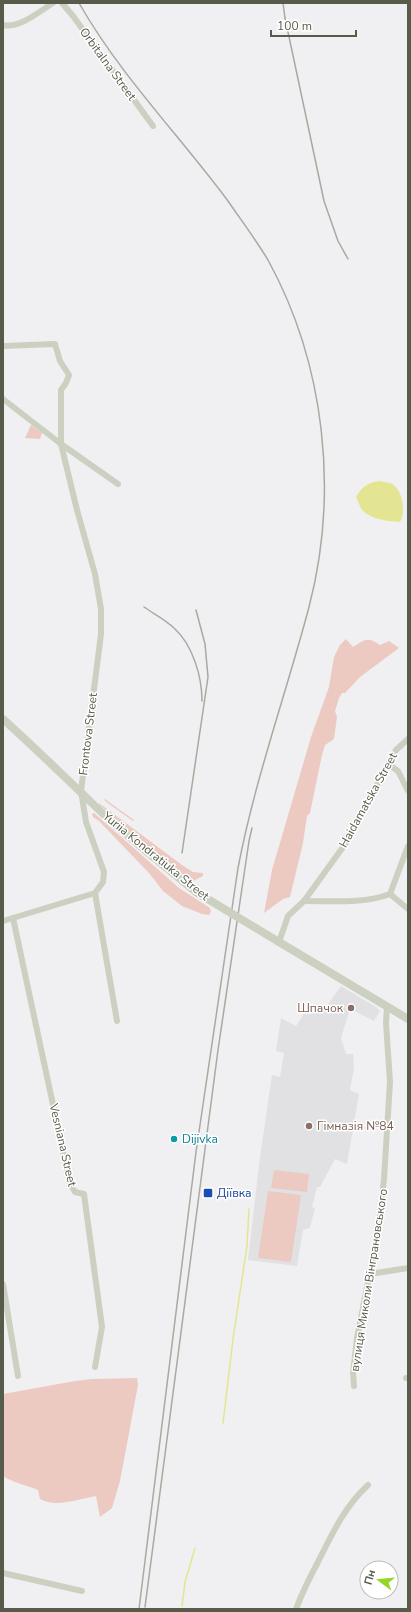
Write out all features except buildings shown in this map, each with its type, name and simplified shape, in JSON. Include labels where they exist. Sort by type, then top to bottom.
[{"type":"street","points":[[3,25],[13,25],[28,19],[53,3]]},
{"type":"street","name":"Orbitalna Street","points":[[62,3],[153,126]]},
{"type":"street","name":"Frontova Street","points":[[3,346],[55,344],[60,361],[69,375],[61,390],[61,444],[77,510],[95,574],[101,609],[101,634],[81,791],[86,822],[104,872],[102,882],[95,893]]},
{"type":"street","points":[[3,399],[61,444],[118,484]]},
{"type":"street","name":"Yuriia Kondratiuka Street","points":[[3,719],[81,791],[96,807],[142,848],[196,892],[408,1020]]},
{"type":"street","name":"Haidamatska Street","points":[[278,942],[288,916],[304,901],[346,843],[396,750],[408,739]]},
{"type":"street","points":[[388,764],[398,771],[408,791]]},
{"type":"street","points":[[304,901],[344,902],[381,898],[390,894],[408,846]]},
{"type":"street","points":[[3,921],[95,893],[117,1021]]},
{"type":"street","points":[[390,894],[408,909]]},
{"type":"street","name":"Vesniana Street","points":[[13,918],[70,1184],[74,1192],[84,1194],[102,1327],[95,1367]]},
{"type":"street","name":"вулиця Миколи Вінграновського","points":[[354,1386],[353,1373],[357,1338],[379,1227],[384,1179],[390,1082],[386,1007]]},
{"type":"street","points":[[370,1274],[408,1268]]},
{"type":"street","points":[[3,1284],[18,1376]]},
{"type":"street","points":[[296,1609],[330,1538],[346,1509],[368,1485]]},
{"type":"street","points":[[3,1574],[82,1591]]},
{"type":"shaded area","points":[[31,425],[42,433],[40,439],[25,438]]},
{"type":"shaded area","points":[[379,481],[392,484],[399,491],[403,507],[400,522],[381,520],[371,516],[363,511],[360,506],[356,497],[360,491],[368,484]]},
{"type":"shaded area","points":[[346,639],[353,647],[363,641],[369,640],[380,645],[389,641],[399,648],[360,677],[345,693],[342,693],[339,698],[335,711],[337,717],[334,739],[325,745],[322,755],[310,813],[307,816],[303,843],[290,897],[283,899],[264,913],[272,870],[311,737],[329,687],[334,657],[340,645]]},
{"type":"shaded area","points":[[104,798],[134,820],[133,821],[105,801]]},
{"type":"shaded area","points":[[99,803],[182,865],[193,872],[203,873],[203,876],[193,881],[180,873],[144,845]]},
{"type":"shaded area","points":[[94,813],[179,888],[210,908],[211,912],[209,915],[202,914],[182,906],[163,891],[149,873],[99,821],[93,817],[92,814]]},
{"type":"shaded area","name":"Гімназія №84","points":[[341,986],[376,1007],[380,1011],[374,1021],[350,1009],[341,1038],[346,1054],[353,1054],[354,1069],[350,1090],[359,1094],[347,1164],[335,1159],[320,1187],[317,1187],[312,1207],[315,1208],[310,1228],[303,1230],[297,1266],[248,1260],[260,1157],[272,1075],[280,1077],[284,1053],[276,1051],[281,1018],[296,1026],[308,1007],[321,1014]]},
{"type":"shaded area","points":[[274,1170],[309,1174],[307,1192],[271,1188]]},
{"type":"shaded area","points":[[268,1191],[301,1195],[291,1262],[258,1258]]},
{"type":"shaded area","points":[[137,1378],[138,1385],[120,1481],[112,1508],[100,1517],[96,1496],[60,1503],[46,1502],[40,1499],[38,1490],[3,1476],[3,1394],[75,1381]]},
{"type":"waterway","points":[[223,1423],[233,1339],[247,1246],[249,1209]]},
{"type":"waterway","points":[[182,1606],[185,1582],[195,1548]]},
{"type":"railway","points":[[79,3],[95,29],[131,80],[209,176],[268,260],[287,300],[303,342],[314,385],[321,429],[324,474],[323,519],[318,563],[309,607],[253,802],[238,868],[196,1152],[139,1609]]},
{"type":"railway","points":[[283,3],[324,201],[338,241],[348,259]]},
{"type":"railway","points":[[144,607],[171,625],[181,635],[186,643],[198,672],[202,692],[202,701]]},
{"type":"railway","points":[[182,853],[208,677],[205,644],[196,610]]},
{"type":"railway","points":[[145,1607],[218,1050],[252,828]]},
{"type":"place","name":"Шпачок","points":[[351,1008]]},
{"type":"place","name":"Гімназія №84","points":[[309,1126]]},
{"type":"place","name":"Dijivka","points":[[174,1139]]},
{"type":"place","name":"Діївка","points":[[208,1193]]}]
